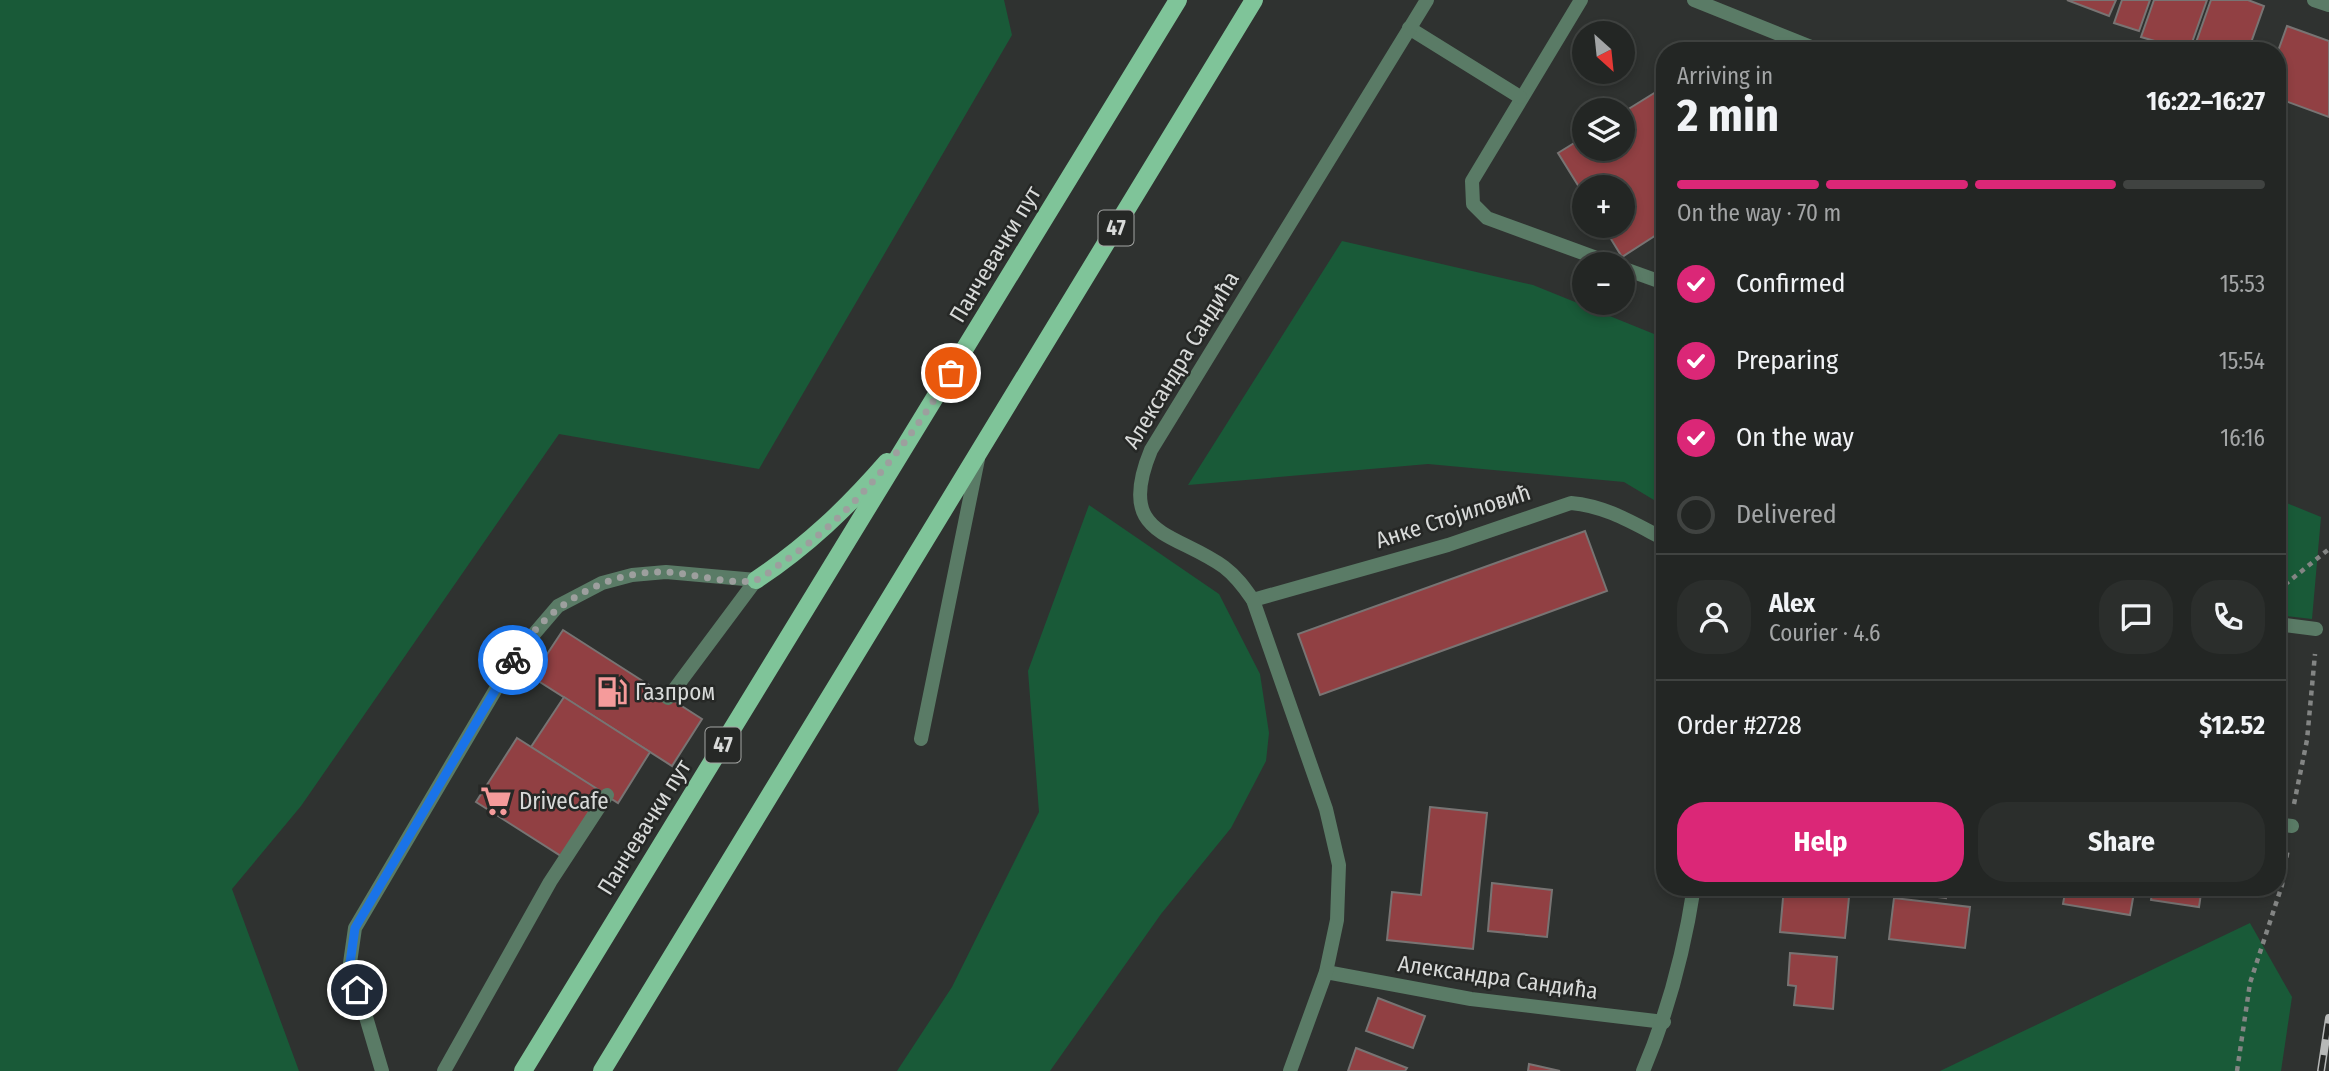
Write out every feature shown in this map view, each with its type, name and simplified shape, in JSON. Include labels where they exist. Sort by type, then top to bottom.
[{"type":"main road","name":"Панчевачки пут","points":[[523,1071],[1178,0]]},
{"type":"main road","name":"47","points":[[602,1071],[1254,0]]},
{"type":"main road","points":[[756,580],[798,552],[845,510],[923,419]]},
{"type":"street","name":"Александра Сандића","points":[[1290,1071],[1326,972],[1337,920],[1339,865],[1326,809],[1253,600],[1240,581],[1222,566],[1163,536],[1147,518],[1140,497],[1142,473],[1151,450],[1427,0]]},
{"type":"street","points":[[1579,252],[1487,219],[1473,204],[1472,181],[1580,0]]},
{"type":"street","points":[[1693,0],[1798,42]]},
{"type":"street","points":[[2314,0],[2329,5]]},
{"type":"street","points":[[1409,28],[1520,97]]},
{"type":"street","points":[[1635,273],[1656,280]]},
{"type":"street","points":[[921,738],[978,457]]},
{"type":"street","name":"Анке Стојиловић","points":[[1253,600],[1448,545],[1571,503],[1592,505],[1614,513],[1656,535]]},
{"type":"street","points":[[382,1071],[350,963],[355,928],[516,655],[558,606],[602,583],[632,575],[666,572],[756,580]]},
{"type":"street","points":[[668,698],[756,580]]},
{"type":"street","points":[[2286,625],[2316,629]]},
{"type":"street","points":[[444,1071],[550,882],[607,795]]},
{"type":"street","points":[[1643,1071],[1664,1022],[1680,970],[1692,896]]},
{"type":"street","name":"Александра Сандића","points":[[1326,972],[1471,999],[1664,1022]]},
{"type":"path","points":[[2286,584],[2329,549]]},
{"type":"path","points":[[2286,818],[2307,740],[2316,629]]},
{"type":"path","points":[[2237,1071],[2250,983],[2278,896]]},
{"type":"green space","points":[[0,0],[1004,0],[1012,35],[759,469],[559,434],[301,806],[232,889],[299,1071],[0,1071]]},
{"type":"green space","points":[[1342,241],[1533,285],[1572,301],[1572,315],[1607,315],[1656,335],[1656,501],[1624,482],[1428,464],[1188,485]]},
{"type":"green space","points":[[2286,503],[2321,517],[2312,619],[2286,616]]},
{"type":"green space","points":[[1089,505],[1219,594],[1260,674],[1269,733],[1266,761],[1231,828],[1161,914],[1050,1071],[897,1071],[952,987],[1039,812],[1028,671]]},
{"type":"green space","points":[[2250,923],[2292,997],[2281,1071],[1940,1071]]},
{"type":"building","points":[[2067,0],[2116,0],[2109,16]]},
{"type":"building","points":[[2122,0],[2150,0],[2139,31],[2114,23]]},
{"type":"building","points":[[2154,0],[2207,0],[2192,42],[2158,42],[2141,37]]},
{"type":"building","points":[[2211,0],[2248,0],[2264,6],[2251,42],[2196,42]]},
{"type":"building","points":[[2287,26],[2329,41],[2329,117],[2286,101],[2286,42],[2281,42]]},
{"type":"building","points":[[1656,92],[1656,235],[1630,252],[1619,252],[1610,238],[1635,238],[1635,175],[1572,176],[1558,153],[1572,144],[1572,161],[1635,161],[1635,105]]},
{"type":"building","points":[[1585,531],[1607,591],[1320,695],[1298,634]]},
{"type":"building","points":[[563,630],[702,719],[672,766],[532,677]]},
{"type":"building","points":[[564,697],[650,752],[618,803],[531,747]]},
{"type":"building","points":[[517,738],[602,792],[561,856],[476,802]]},
{"type":"building","points":[[1430,807],[1487,813],[1473,949],[1387,940],[1392,892],[1421,895]]},
{"type":"building","points":[[1492,883],[1552,890],[1547,937],[1488,931]]},
{"type":"building","points":[[1783,896],[1849,896],[1845,938],[1780,932]]},
{"type":"building","points":[[2064,896],[2133,896],[2130,915],[2063,904]]},
{"type":"building","points":[[2152,896],[2201,896],[2199,907],[2151,900]]},
{"type":"building","points":[[1894,898],[1970,907],[1965,948],[1889,939]]},
{"type":"building","points":[[1790,953],[1837,957],[1833,1009],[1794,1005],[1796,986],[1788,985]]},
{"type":"building","points":[[1378,998],[1425,1016],[1413,1048],[1366,1031]]},
{"type":"building","points":[[1356,1048],[1407,1068],[1405,1071],[1348,1071]]},
{"type":"building","points":[[1529,1064],[1560,1071],[1528,1071]]},
{"type":"railway","points":[[2321,1071],[2329,1018]]},
{"type":"way so far","points":[[513,660],[558,606],[602,583],[632,575],[666,572],[717,579],[756,580],[798,552],[845,510],[923,419],[951,373]]},
{"type":"place","name":"Газпром","points":[[612,692]]},
{"type":"place","name":"DriveCafe","points":[[496,801]]},
{"type":"route","points":[[357,990],[350,963],[355,928],[513,660]]}]
